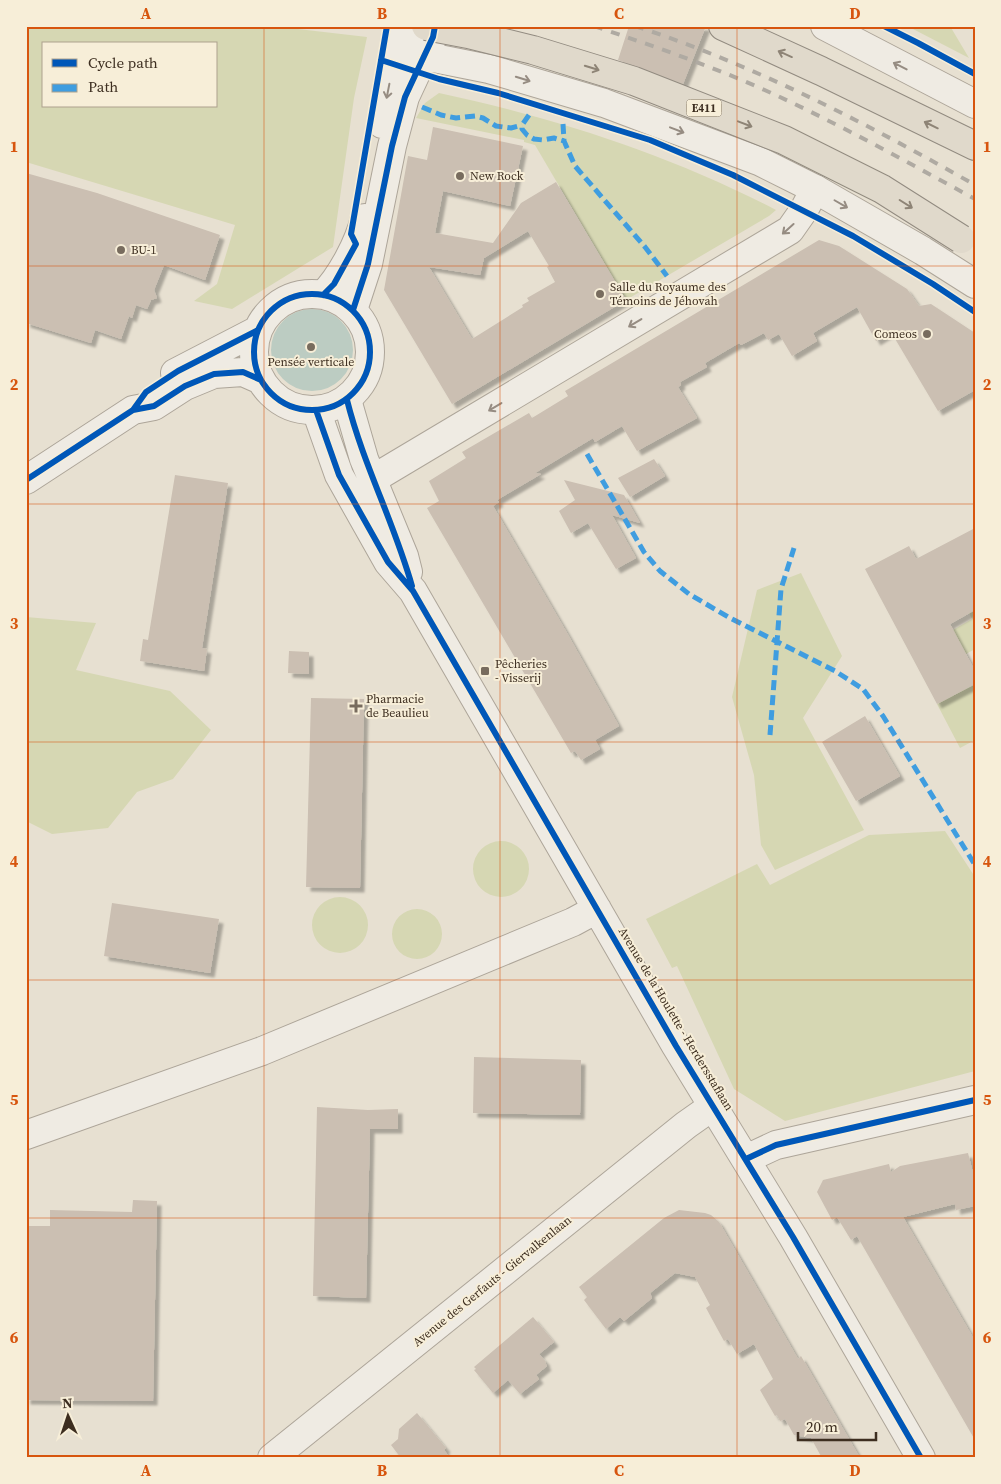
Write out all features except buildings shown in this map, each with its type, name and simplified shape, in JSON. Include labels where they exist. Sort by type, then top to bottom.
[{"type":"highway","name":"E411","points":[[426,26],[533,50],[634,81],[784,140],[882,189],[968,243]]},
{"type":"highway","points":[[722,26],[821,70],[975,146]]},
{"type":"street","points":[[401,26],[424,56],[488,69],[604,103],[761,162],[815,189],[923,251],[975,284]]},
{"type":"street","points":[[323,295],[334,284],[356,244],[365,221],[401,26]]},
{"type":"street","points":[[353,310],[368,264],[392,146],[405,97],[433,37],[435,26]]},
{"type":"street","points":[[473,26],[488,69]]},
{"type":"street","points":[[825,26],[975,104]]},
{"type":"street","points":[[373,479],[790,230],[804,210],[815,189]]},
{"type":"street","points":[[303,294],[323,295],[339,300],[353,310],[363,324],[370,340],[371,356],[367,373],[359,388],[347,400],[332,407],[316,410],[299,409],[284,403],[271,393],[261,380],[254,356],[258,330],[269,313],[284,301],[303,294]]},
{"type":"street","points":[[26,480],[133,410],[146,392],[178,371],[258,330]]},
{"type":"street","points":[[133,410],[154,406],[185,386],[214,374],[244,372],[261,380]]},
{"type":"street","name":"Avenue de la Houlette - Herdersstaflaan","points":[[347,400],[364,459],[404,556],[413,591]]},
{"type":"street","name":"Avenue de la Houlette - Herdersstaflaan","points":[[316,410],[338,475],[388,562],[413,591],[676,1046],[798,1245],[921,1458]]},
{"type":"street","points":[[26,1135],[270,1048],[573,922],[597,909]]},
{"type":"street","points":[[746,1159],[776,1146],[975,1100]]},
{"type":"street","name":"Avenue des Gerfauts - Giervalkenlaan","points":[[272,1458],[665,1142],[713,1106]]},
{"type":"green space","points":[[26,26],[272,26],[367,37],[354,98],[333,247],[232,309],[194,301],[217,284],[235,225],[26,162]]},
{"type":"green space","points":[[907,26],[950,26],[969,58],[913,29]]},
{"type":"green space","points":[[439,93],[526,114],[612,140],[695,172],[776,210],[769,216],[626,300],[535,145],[524,142],[524,140],[416,118],[425,103]]},
{"type":"green space","points":[[801,573],[842,656],[803,718],[864,830],[775,870],[761,845],[754,775],[732,697],[757,590]]},
{"type":"green space","points":[[973,611],[975,614],[975,649],[966,654],[953,630],[972,619],[969,613]]},
{"type":"green space","points":[[26,617],[96,623],[76,670],[170,691],[211,730],[173,779],[137,792],[108,828],[52,834],[26,821]]},
{"type":"green space","points":[[975,684],[975,740],[960,748],[937,704]]},
{"type":"green space","points":[[945,831],[975,877],[975,1071],[785,1121],[734,1089],[677,966],[672,968],[646,919],[757,864],[770,885],[869,835]]},
{"type":"green space","points":[[496,841],[506,841],[521,849],[527,858],[529,869],[527,880],[521,889],[506,897],[496,897],[485,892],[478,885],[473,874],[473,864],[478,853],[485,846]]},
{"type":"green space","points":[[334,897],[346,897],[360,905],[368,919],[366,936],[360,945],[346,953],[334,953],[324,948],[317,941],[312,931],[312,919],[317,909],[324,902]]},
{"type":"green space","points":[[412,909],[422,909],[435,916],[442,929],[442,939],[435,952],[422,959],[412,959],[403,955],[396,948],[392,939],[392,929],[396,920],[403,913]]},
{"type":"shaded area","points":[[312,309],[328,312],[341,321],[350,334],[353,350],[350,366],[341,379],[328,388],[312,391],[296,388],[283,379],[274,366],[271,350],[274,334],[283,321],[296,312]]},
{"type":"railway","points":[[594,26],[704,65],[769,92],[847,130],[975,199]]},
{"type":"railway","points":[[635,26],[679,41],[809,97],[893,139],[975,185]]},
{"type":"marked path","points":[[422,107],[441,115],[456,118],[475,116],[483,118],[496,126],[511,128],[522,125]]},
{"type":"marked path","points":[[529,115],[522,125],[522,129],[527,135],[534,139],[554,138],[564,141]]},
{"type":"marked path","points":[[563,124],[564,141],[575,166],[645,247],[667,276]]},
{"type":"marked path","points":[[587,454],[644,552],[660,571],[689,594],[730,618],[835,671],[863,689],[883,716],[975,865]]},
{"type":"marked path","points":[[770,735],[781,589],[794,548]]},
{"type":"cycle path","points":[[323,295],[334,284],[356,244],[351,234],[387,26]]},
{"type":"cycle path","points":[[353,310],[368,264],[392,146],[405,97],[433,37],[435,26]]},
{"type":"cycle path","points":[[884,26],[975,74]]},
{"type":"cycle path","points":[[381,60],[439,79],[498,93],[650,140],[733,175],[853,236],[933,284],[975,312]]},
{"type":"cycle path","points":[[312,294],[334,298],[353,311],[366,330],[370,352],[366,374],[353,393],[334,406],[312,410],[290,406],[271,393],[258,374],[254,352],[258,330],[271,311],[290,298],[312,294]]},
{"type":"cycle path","points":[[133,410],[146,392],[178,371],[258,330]]},
{"type":"cycle path","points":[[26,480],[133,410],[154,406],[185,386],[214,374],[243,372],[261,380]]},
{"type":"cycle path","points":[[347,400],[361,447],[405,562],[412,586]]},
{"type":"cycle path","points":[[316,410],[339,475],[388,562],[413,591],[676,1046],[793,1237],[921,1458]]},
{"type":"cycle path","points":[[746,1159],[776,1145],[975,1100]]},
{"type":"place","name":"New Rock","points":[[460,176]]},
{"type":"place","name":"BU-1","points":[[121,250]]},
{"type":"place","name":"Salle du Royaume des Témoins de Jéhovah","points":[[600,294]]},
{"type":"place","name":"Comeos","points":[[927,334]]},
{"type":"place","name":"Pensée verticale","points":[[311,347]]},
{"type":"place","name":"Pêcheries - Visserij","points":[[485,671]]},
{"type":"place","name":"Pharmacie de Beaulieu","points":[[356,706]]}]
